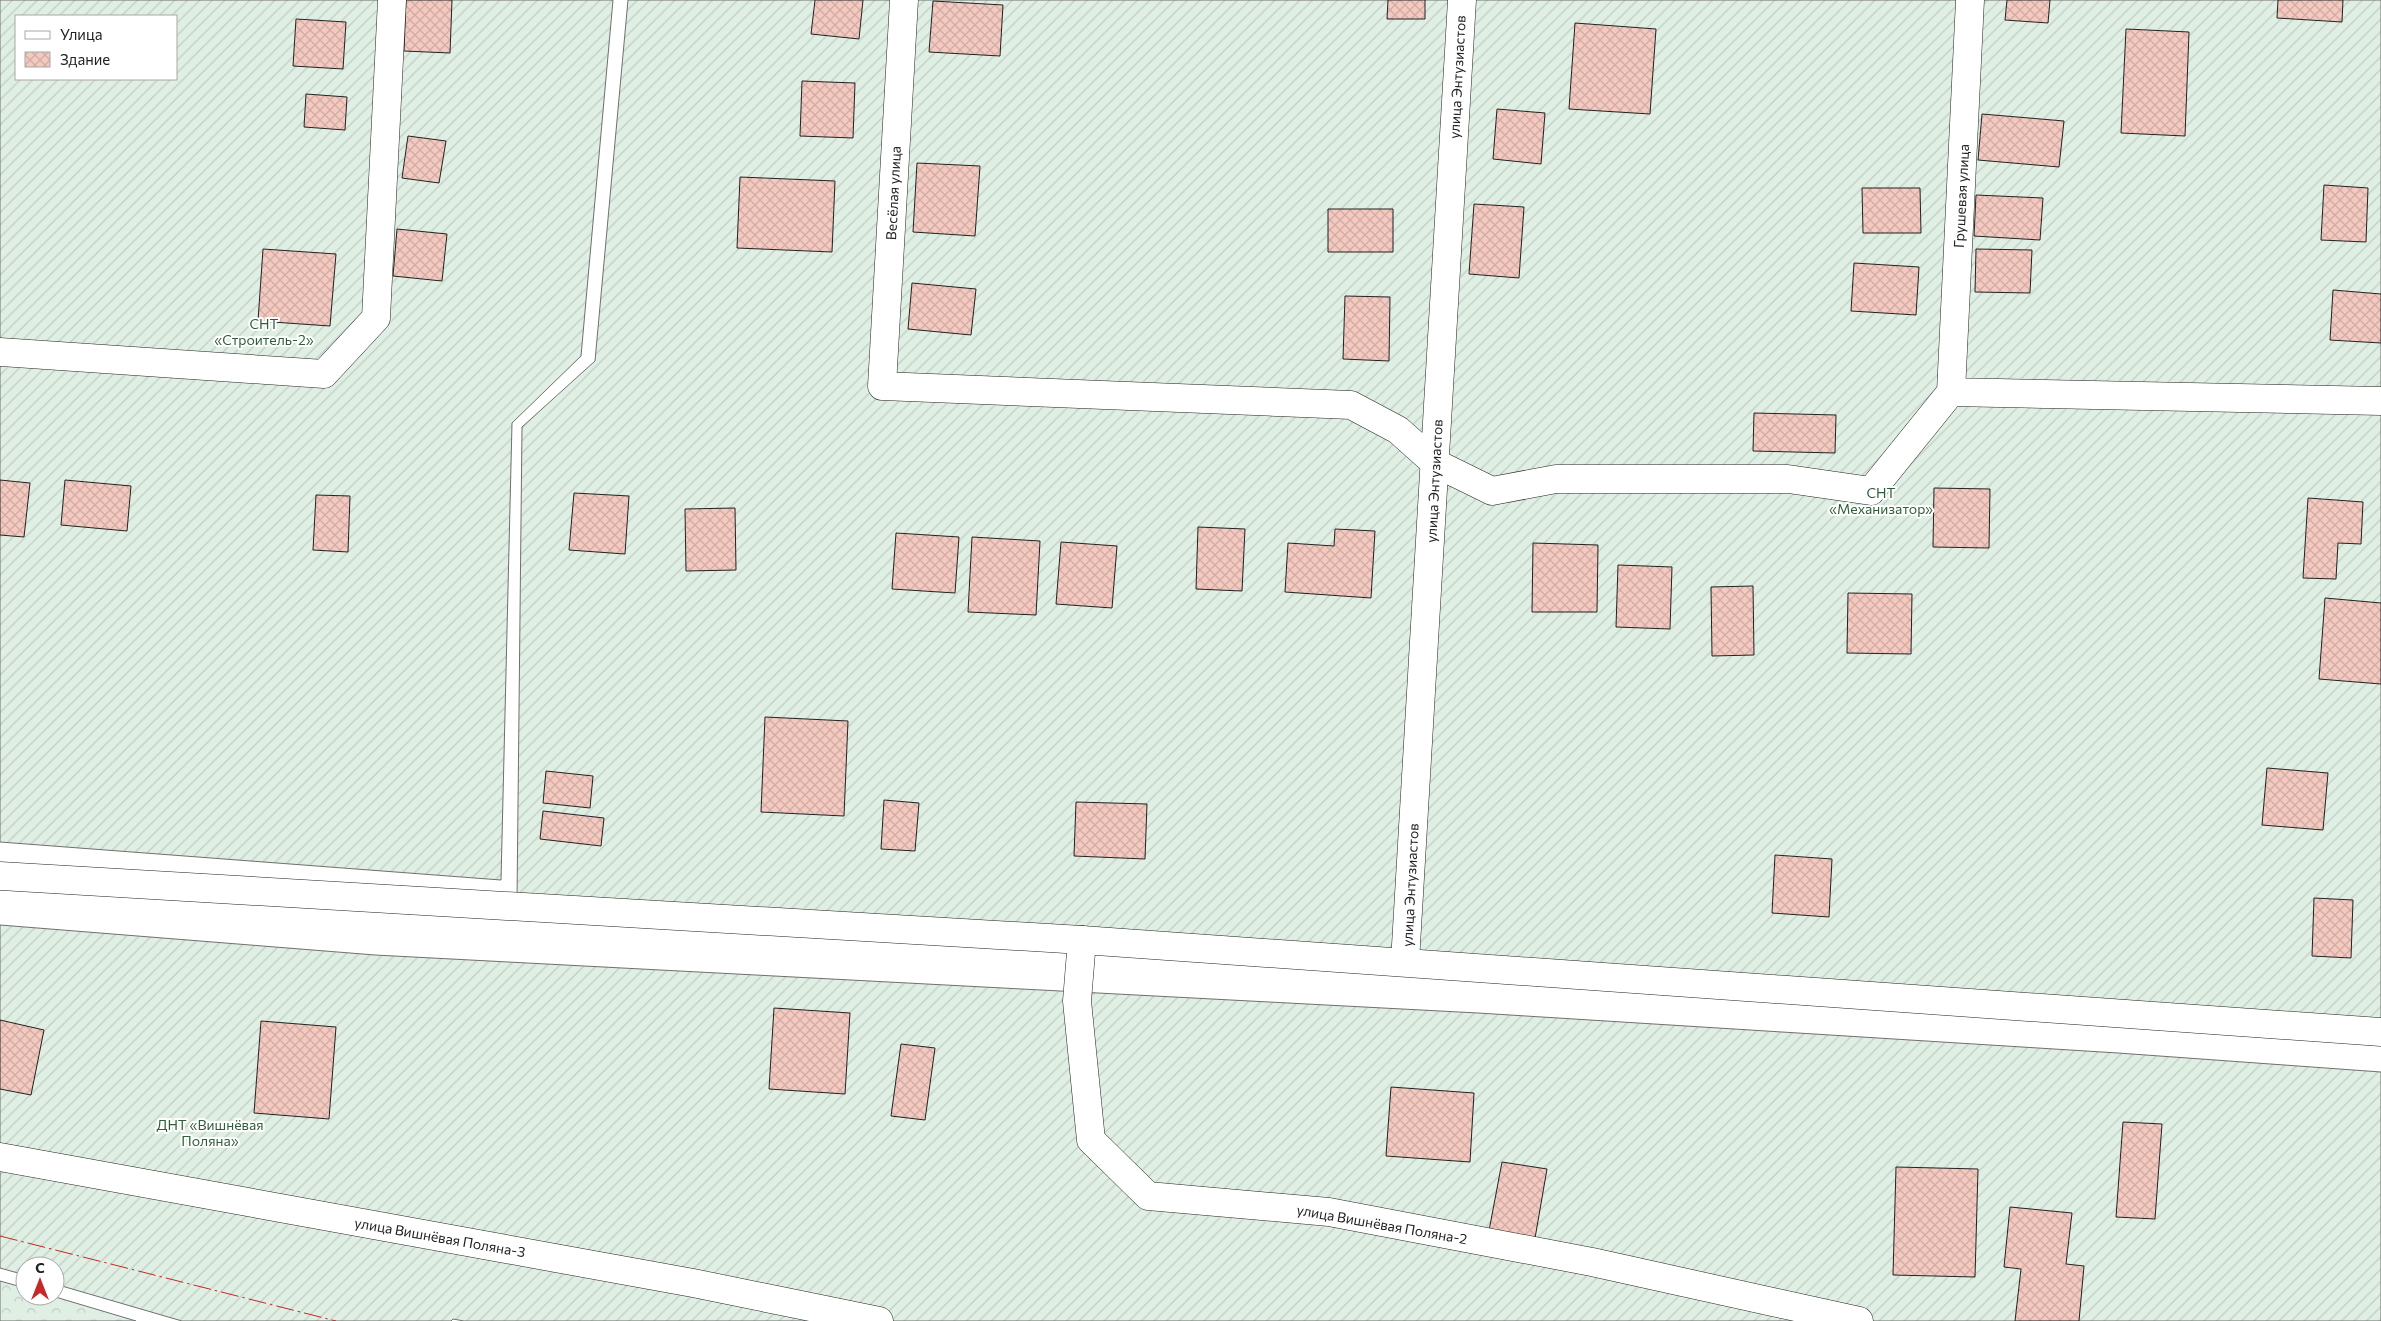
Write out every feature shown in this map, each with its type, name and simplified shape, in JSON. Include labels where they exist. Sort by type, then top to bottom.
[{"type":"street","points":[[0,352],[324,374],[376,318],[392,0]]},
{"type":"street","name":"Весёлая улица","points":[[904,0],[882,386],[1352,405],[1398,430],[1435,463]]},
{"type":"street","name":"улица Энтузиастов","points":[[1405,962],[1462,0]]},
{"type":"street","name":"Грушевая улица","points":[[1951,392],[1970,0]]},
{"type":"street","points":[[1435,463],[1492,491],[1556,480],[1788,480],[1871,491],[1951,392],[2381,401]]},
{"type":"street","points":[[0,876],[1082,940],[2381,1032]]},
{"type":"street","name":"улица Вишнёвая Поляна-2","points":[[1082,940],[1077,1001],[1091,1140],[1148,1196],[1328,1212],[1592,1262],[1858,1321]]},
{"type":"street","name":"улица Вишнёвая Поляна-3","points":[[0,1157],[693,1283],[879,1321]]},
{"type":"green space","name":"СНТ «Строитель-2»","points":[[0,0],[613,0],[581,356],[512,423],[501,880],[0,842]]},
{"type":"green space","name":"СНТ «Механизатор»","points":[[628,0],[2381,0],[2381,1038],[517,900],[522,427],[595,361]]},
{"type":"green space","name":"ДНТ «Вишнёвая Поляна»","points":[[0,925],[375,955],[1478,1013],[2118,1053],[2381,1072],[2381,1321],[464,1321],[453,1319],[451,1321],[182,1321],[65,1287],[65,1256],[15,1256],[15,1272],[0,1268]]},
{"type":"green space","points":[[0,1281],[15,1285],[15,1306],[65,1306],[65,1300],[136,1321],[0,1321]]},
{"type":"building","points":[[406,0],[452,0],[450,53],[404,51]]},
{"type":"building","points":[[815,0],[863,0],[859,39],[811,34]]},
{"type":"building","points":[[1388,0],[1425,0],[1425,19],[1387,19]]},
{"type":"building","points":[[2007,0],[2050,0],[2048,23],[2005,20]]},
{"type":"building","points":[[2278,0],[2343,0],[2342,22],[2277,18]]},
{"type":"building","points":[[933,1],[1003,5],[1000,56],[929,52]]},
{"type":"building","points":[[296,19],[346,22],[343,69],[293,66]]},
{"type":"building","points":[[1575,23],[1656,29],[1650,114],[1569,109]]},
{"type":"building","points":[[2126,29],[2189,32],[2185,136],[2121,133]]},
{"type":"building","points":[[802,81],[855,83],[853,138],[800,136]]},
{"type":"building","points":[[306,94],[347,97],[345,130],[304,127]]},
{"type":"building","points":[[1497,109],[1545,113],[1541,164],[1493,159]]},
{"type":"building","points":[[1982,114],[2064,121],[2059,167],[1978,160]]},
{"type":"building","points":[[408,136],[446,141],[439,183],[402,178]]},
{"type":"building","points":[[917,163],[980,166],[975,236],[913,232]]},
{"type":"building","points":[[740,177],[835,181],[832,252],[737,248]]},
{"type":"building","points":[[2324,185],[2368,188],[2366,242],[2321,240]]},
{"type":"building","points":[[1862,188],[1920,188],[1921,233],[1863,233]]},
{"type":"building","points":[[1976,195],[2043,198],[2040,240],[1974,236]]},
{"type":"building","points":[[1474,204],[1524,207],[1519,278],[1469,274]]},
{"type":"building","points":[[1328,209],[1393,209],[1393,252],[1328,252]]},
{"type":"building","points":[[397,229],[447,234],[442,281],[393,276]]},
{"type":"building","points":[[263,249],[336,254],[330,326],[258,321]]},
{"type":"building","points":[[1976,249],[2032,250],[2030,293],[1975,292]]},
{"type":"building","points":[[1854,263],[1919,267],[1916,315],[1851,311]]},
{"type":"building","points":[[912,283],[976,289],[971,335],[908,329]]},
{"type":"building","points":[[2333,290],[2381,294],[2381,343],[2330,340]]},
{"type":"building","points":[[1345,296],[1390,297],[1389,361],[1343,359]]},
{"type":"building","points":[[1754,413],[1836,415],[1835,453],[1753,451]]},
{"type":"building","points":[[0,480],[30,483],[24,537],[0,535]]},
{"type":"building","points":[[65,480],[131,486],[127,531],[61,525]]},
{"type":"building","points":[[1934,488],[1990,489],[1989,548],[1933,547]]},
{"type":"building","points":[[574,493],[629,496],[625,554],[569,550]]},
{"type":"building","points":[[316,495],[350,496],[348,552],[313,550]]},
{"type":"building","points":[[2308,498],[2363,502],[2361,544],[2338,543],[2336,579],[2303,578]]},
{"type":"building","points":[[735,508],[736,570],[686,571],[685,509]]},
{"type":"building","points":[[1198,527],[1245,529],[1242,591],[1196,589]]},
{"type":"building","points":[[1335,529],[1375,531],[1371,598],[1285,592],[1288,543],[1334,546]]},
{"type":"building","points":[[896,533],[959,537],[955,593],[892,589]]},
{"type":"building","points":[[972,537],[1040,541],[1036,615],[968,612]]},
{"type":"building","points":[[1061,542],[1117,546],[1112,608],[1056,604]]},
{"type":"building","points":[[1533,543],[1598,545],[1597,612],[1532,612]]},
{"type":"building","points":[[1618,565],[1672,567],[1670,629],[1616,627]]},
{"type":"building","points":[[1753,586],[1754,655],[1712,656],[1711,587]]},
{"type":"building","points":[[1848,593],[1912,594],[1911,654],[1847,653]]},
{"type":"building","points":[[2325,598],[2381,603],[2381,684],[2319,679]]},
{"type":"building","points":[[765,717],[848,721],[844,816],[761,812]]},
{"type":"building","points":[[2267,768],[2328,773],[2323,830],[2262,825]]},
{"type":"building","points":[[546,771],[593,776],[590,808],[543,803]]},
{"type":"building","points":[[884,800],[919,803],[915,851],[881,849]]},
{"type":"building","points":[[1076,802],[1147,804],[1145,859],[1074,856]]},
{"type":"building","points":[[543,811],[604,818],[601,846],[540,839]]},
{"type":"building","points":[[1775,855],[1832,859],[1829,917],[1772,913]]},
{"type":"building","points":[[2314,898],[2353,900],[2351,958],[2312,956]]},
{"type":"building","points":[[774,1008],[850,1013],[845,1094],[769,1089]]},
{"type":"building","points":[[0,1020],[44,1030],[31,1095],[0,1089]]},
{"type":"building","points":[[261,1021],[336,1027],[329,1119],[254,1113]]},
{"type":"building","points":[[901,1044],[935,1048],[925,1120],[891,1116]]},
{"type":"building","points":[[1391,1087],[1474,1093],[1470,1162],[1386,1156]]},
{"type":"building","points":[[2123,1122],[2162,1124],[2155,1219],[2116,1217]]},
{"type":"building","points":[[1502,1162],[1547,1169],[1534,1244],[1488,1236]]},
{"type":"building","points":[[1896,1167],[1978,1169],[1975,1277],[1893,1275]]},
{"type":"building","points":[[2010,1207],[2072,1213],[2066,1264],[2084,1266],[2079,1321],[2015,1321],[2021,1269],[2004,1267]]},
{"type":"power","points":[[0,1236],[336,1321]]}]
